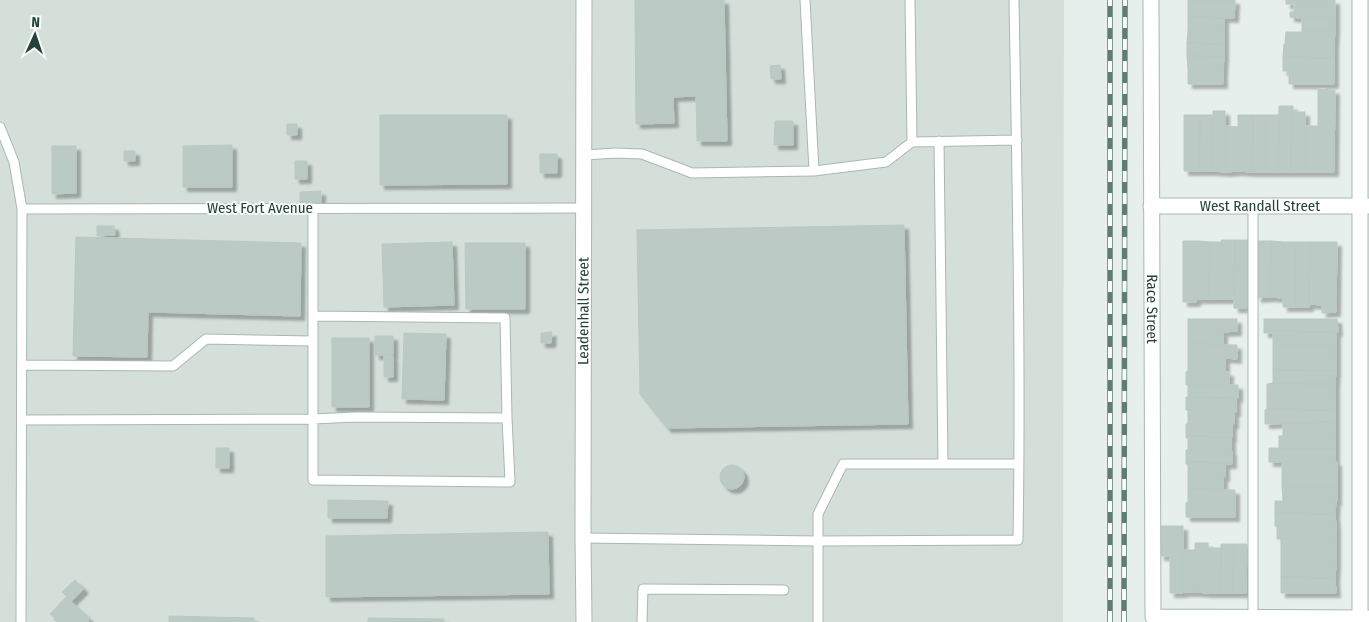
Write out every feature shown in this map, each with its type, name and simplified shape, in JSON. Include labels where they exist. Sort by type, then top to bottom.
[{"type":"street","name":"Leadenhall Street","points":[[584,0],[584,622]]},
{"type":"street","name":"Race Street","points":[[1151,0],[1153,619]]},
{"type":"street","points":[[1153,619],[1363,619],[1364,206],[1360,0]]},
{"type":"street","name":"West Randall Street","points":[[1151,206],[1364,206]]},
{"type":"lane","points":[[805,0],[814,171]]},
{"type":"lane","points":[[910,0],[912,142]]},
{"type":"lane","points":[[583,538],[818,541],[1018,540],[1017,140],[1014,0]]},
{"type":"lane","points":[[0,127],[14,162],[22,209],[21,622]]},
{"type":"lane","points":[[584,155],[642,154],[692,173],[814,171],[886,162],[912,142],[1017,140]]},
{"type":"lane","points":[[940,141],[943,464]]},
{"type":"lane","points":[[1253,206],[1254,618]]},
{"type":"lane","points":[[313,208],[313,316],[313,480],[510,482],[505,318],[313,316]]},
{"type":"lane","name":"West Fort Avenue","points":[[22,209],[583,208]]},
{"type":"lane","points":[[23,365],[173,366],[206,339],[313,341]]},
{"type":"lane","points":[[22,420],[313,419],[356,417],[507,418]]},
{"type":"lane","points":[[818,622],[818,514],[842,464],[1019,464]]},
{"type":"lane","points":[[642,622],[643,589],[784,590]]},
{"type":"shaded area","points":[[0,0],[1064,0],[1063,622],[0,622]]},
{"type":"building","points":[[635,0],[724,0],[727,141],[697,141],[696,96],[673,97],[674,123],[636,124]]},
{"type":"building","points":[[1188,0],[1235,0],[1235,3],[1188,3]]},
{"type":"building","points":[[1286,0],[1335,0],[1335,4],[1286,4]]},
{"type":"building","points":[[1188,3],[1235,3],[1234,18],[1188,17]]},
{"type":"building","points":[[1294,4],[1335,4],[1335,17],[1290,17],[1290,12],[1294,12]]},
{"type":"building","points":[[1188,17],[1224,18],[1224,30],[1188,30]]},
{"type":"building","points":[[1290,17],[1335,17],[1335,31],[1302,31],[1302,18]]},
{"type":"building","points":[[1188,30],[1224,30],[1224,44],[1187,43]]},
{"type":"building","points":[[1335,31],[1334,44],[1285,44],[1286,32]]},
{"type":"building","points":[[1187,43],[1224,44],[1224,57],[1187,56]]},
{"type":"building","points":[[1284,44],[1334,44],[1334,58],[1283,57]]},
{"type":"building","points":[[1187,56],[1224,57],[1223,70],[1188,70]]},
{"type":"building","points":[[1283,57],[1334,58],[1334,70],[1283,70]]},
{"type":"building","points":[[780,65],[781,79],[771,79],[770,66]]},
{"type":"building","points":[[1188,70],[1223,70],[1223,84],[1188,84]]},
{"type":"building","points":[[1283,70],[1334,70],[1334,84],[1289,84],[1289,71]]},
{"type":"building","points":[[1318,89],[1335,90],[1334,172],[1318,172]]},
{"type":"building","points":[[1279,106],[1292,106],[1291,172],[1278,172]]},
{"type":"building","points":[[1292,106],[1293,112],[1305,112],[1305,172],[1291,172]]},
{"type":"building","points":[[1213,111],[1225,111],[1226,172],[1212,171]]},
{"type":"building","points":[[380,115],[507,115],[507,184],[380,185]]},
{"type":"building","points":[[1184,115],[1200,115],[1199,171],[1184,171]]},
{"type":"building","points":[[1200,115],[1212,115],[1212,171],[1199,171]]},
{"type":"building","points":[[1238,115],[1253,115],[1252,172],[1238,171]]},
{"type":"building","points":[[1253,115],[1265,115],[1265,172],[1252,172]]},
{"type":"building","points":[[1265,115],[1279,115],[1278,172],[1265,172]]},
{"type":"building","points":[[775,121],[793,121],[793,145],[774,145]]},
{"type":"building","points":[[287,124],[297,124],[297,135],[287,135]]},
{"type":"building","points":[[1226,126],[1238,127],[1238,171],[1226,172]]},
{"type":"building","points":[[1305,126],[1318,126],[1318,172],[1305,172]]},
{"type":"building","points":[[232,145],[232,187],[183,187],[183,146]]},
{"type":"building","points":[[52,146],[76,146],[76,193],[52,194]]},
{"type":"building","points":[[124,151],[135,151],[135,161],[124,161]]},
{"type":"building","points":[[540,154],[557,154],[557,173],[540,173]]},
{"type":"building","points":[[295,161],[307,161],[307,179],[295,179]]},
{"type":"building","points":[[321,191],[321,204],[300,204],[300,192]]},
{"type":"building","points":[[904,225],[908,424],[667,428],[640,394],[637,230]]},
{"type":"building","points":[[97,226],[114,226],[115,235],[97,236]]},
{"type":"building","points":[[76,237],[301,243],[300,316],[148,312],[147,357],[73,356]]},
{"type":"building","points":[[1222,240],[1235,240],[1234,299],[1222,299]]},
{"type":"building","points":[[1235,240],[1248,240],[1247,308],[1234,308]]},
{"type":"building","points":[[1183,241],[1198,241],[1198,299],[1196,299],[1196,302],[1183,302]]},
{"type":"building","points":[[1198,241],[1210,242],[1209,299],[1198,299]]},
{"type":"building","points":[[1257,241],[1271,241],[1270,297],[1257,298]]},
{"type":"building","points":[[1271,241],[1283,242],[1283,298],[1270,297]]},
{"type":"building","points":[[452,242],[454,305],[384,307],[382,244]]},
{"type":"building","points":[[1210,242],[1222,242],[1222,299],[1209,299]]},
{"type":"building","points":[[1283,242],[1296,242],[1295,307],[1283,307]]},
{"type":"building","points":[[1296,242],[1310,242],[1309,307],[1295,307]]},
{"type":"building","points":[[1310,242],[1322,242],[1322,305],[1309,304]]},
{"type":"building","points":[[1322,242],[1337,242],[1336,312],[1322,313]]},
{"type":"building","points":[[465,243],[525,243],[525,309],[466,309]]},
{"type":"building","points":[[1188,319],[1237,319],[1237,331],[1188,331]]},
{"type":"building","points":[[1264,319],[1337,319],[1338,332],[1264,331]]},
{"type":"building","points":[[1188,331],[1237,331],[1223,332],[1223,344],[1188,344]]},
{"type":"building","points":[[1264,331],[1336,332],[1336,345],[1273,345],[1273,333],[1264,333]]},
{"type":"building","points":[[552,332],[551,343],[541,343],[541,333]]},
{"type":"building","points":[[404,333],[446,334],[444,400],[402,399]]},
{"type":"building","points":[[375,336],[393,336],[393,355],[375,355]]},
{"type":"building","points":[[332,338],[369,338],[369,407],[332,407]]},
{"type":"building","points":[[1188,344],[1237,345],[1237,357],[1188,357]]},
{"type":"building","points":[[1273,345],[1336,345],[1336,358],[1273,358]]},
{"type":"building","points":[[384,355],[393,356],[393,377],[384,377]]},
{"type":"building","points":[[1188,357],[1237,357],[1237,359],[1225,358],[1225,370],[1188,370]]},
{"type":"building","points":[[1273,358],[1336,358],[1336,371],[1273,370]]},
{"type":"building","points":[[1188,370],[1225,370],[1224,372],[1229,372],[1229,385],[1186,385],[1186,372]]},
{"type":"building","points":[[1273,370],[1336,371],[1335,384],[1273,383]]},
{"type":"building","points":[[1267,384],[1335,384],[1335,397],[1267,397]]},
{"type":"building","points":[[1188,385],[1238,385],[1238,398],[1188,397]]},
{"type":"building","points":[[1186,397],[1236,398],[1236,410],[1186,410]]},
{"type":"building","points":[[1267,397],[1335,397],[1335,410],[1267,409]]},
{"type":"building","points":[[1188,410],[1236,410],[1234,412],[1234,424],[1188,424]]},
{"type":"building","points":[[1265,410],[1335,410],[1335,422],[1265,424]]},
{"type":"building","points":[[1335,422],[1335,436],[1283,436],[1283,423]]},
{"type":"building","points":[[1186,424],[1232,424],[1232,437],[1186,436]]},
{"type":"building","points":[[1186,436],[1232,437],[1231,450],[1188,450],[1188,438]]},
{"type":"building","points":[[1279,436],[1335,436],[1335,449],[1279,449]]},
{"type":"building","points":[[216,448],[229,448],[229,468],[216,468]]},
{"type":"building","points":[[1269,448],[1335,449],[1335,462],[1269,462]]},
{"type":"building","points":[[1186,450],[1231,450],[1232,463],[1186,462]]},
{"type":"building","points":[[1186,462],[1232,464],[1225,464],[1225,476],[1188,476],[1188,464]]},
{"type":"building","points":[[1282,462],[1337,462],[1337,474],[1282,474]]},
{"type":"building","points":[[732,465],[737,466],[743,472],[743,482],[737,488],[732,489],[727,488],[721,482],[720,477],[721,472],[727,466]]},
{"type":"building","points":[[1282,474],[1337,474],[1337,487],[1282,487]]},
{"type":"building","points":[[1188,476],[1225,476],[1223,477],[1223,489],[1188,489]]},
{"type":"building","points":[[1282,487],[1337,487],[1337,501],[1283,501]]},
{"type":"building","points":[[1188,489],[1235,490],[1235,502],[1188,502]]},
{"type":"building","points":[[328,500],[388,501],[387,518],[328,518]]},
{"type":"building","points":[[1275,501],[1336,501],[1335,514],[1275,513]]},
{"type":"building","points":[[1235,502],[1235,517],[1186,517],[1186,503]]},
{"type":"building","points":[[1275,513],[1335,514],[1336,526],[1275,526]]},
{"type":"building","points":[[1160,526],[1183,526],[1183,593],[1170,593],[1170,556],[1160,556]]},
{"type":"building","points":[[1277,526],[1336,526],[1336,539],[1277,539]]},
{"type":"building","points":[[548,532],[549,594],[326,597],[326,536]]},
{"type":"building","points":[[1281,539],[1336,539],[1336,552],[1281,552]]},
{"type":"building","points":[[1195,543],[1208,543],[1208,593],[1195,592]]},
{"type":"building","points":[[1221,544],[1234,544],[1233,593],[1220,593]]},
{"type":"building","points":[[1234,544],[1247,544],[1246,593],[1233,593]]},
{"type":"building","points":[[1208,548],[1221,548],[1220,593],[1208,593]]},
{"type":"building","points":[[1183,550],[1195,550],[1195,592],[1183,592]]},
{"type":"building","points":[[1281,552],[1336,552],[1336,565],[1281,565]]},
{"type":"building","points":[[1281,565],[1336,565],[1335,578],[1281,577]]},
{"type":"building","points":[[1281,577],[1335,578],[1336,593],[1281,593]]},
{"type":"building","points":[[75,580],[84,589],[72,601],[62,592]]},
{"type":"building","points":[[66,597],[90,619],[88,622],[60,622],[50,614]]},
{"type":"building","points":[[169,616],[254,618],[254,622],[169,622]]},
{"type":"building","points":[[368,618],[444,619],[444,622],[368,622]]},
{"type":"railway","points":[[1110,0],[1110,622]]},
{"type":"railway","points":[[1124,622],[1125,0]]}]
